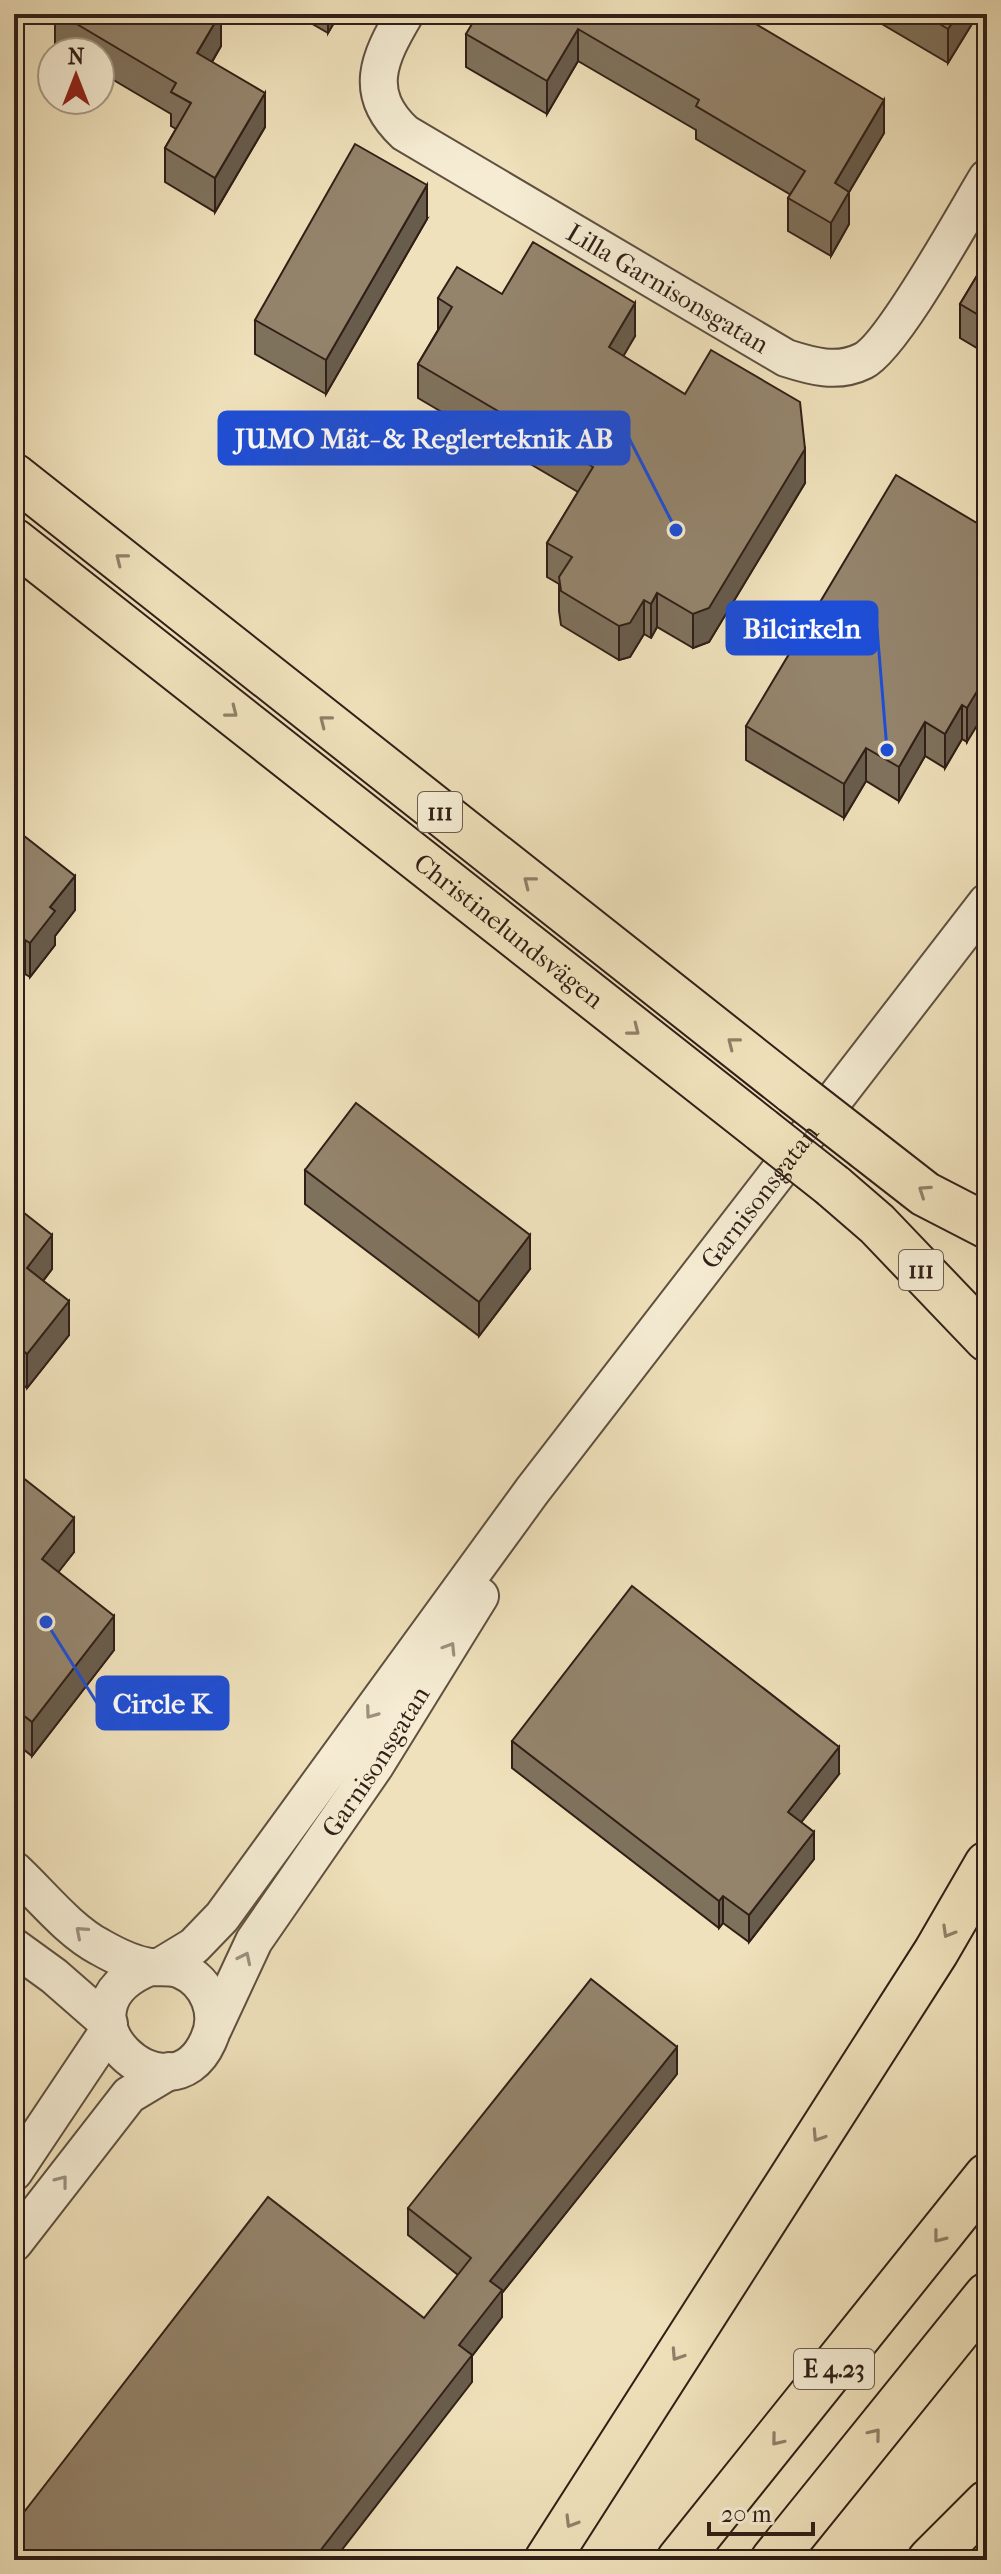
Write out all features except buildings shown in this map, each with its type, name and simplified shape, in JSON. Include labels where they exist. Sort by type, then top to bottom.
[{"type":"main road","points":[[14,465],[86,532]]},
{"type":"main road","name":"Christinelundsvägen","points":[[14,476],[925,1194],[987,1226]]},
{"type":"main road","name":"Christinelundsvägen","points":[[14,541],[833,1186],[877,1224],[987,1339]]},
{"type":"main road","points":[[14,557],[171,664]]},
{"type":"main road","points":[[547,2560],[936,1952],[987,1864]]},
{"type":"main road","name":"E 4.23","points":[[679,2560],[987,2176]]},
{"type":"main road","name":"E 4.23","points":[[773,2560],[987,2295]]},
{"type":"main road","points":[[930,2560],[987,2503]]},
{"type":"street","name":"Lilla Garnisonsgatan","points":[[405,14],[385,47],[378,71],[381,99],[387,116],[405,133],[786,358],[815,367],[842,368],[855,364],[884,344],[987,178]]},
{"type":"street","name":"Garnisonsgatan","points":[[14,2172],[109,2027],[114,1994],[136,1973],[156,1967],[194,1946],[222,1917],[532,1491],[987,902]]},
{"type":"street","name":"Garnisonsgatan","points":[[14,2243],[129,2095],[199,2056],[254,1941],[359,1790],[471,1615],[532,1491]]},
{"type":"street","points":[[14,1870],[99,1947],[156,1967],[184,1971],[204,1987],[214,2014],[213,2029]]},
{"type":"street","points":[[14,1947],[54,1976],[109,2027],[126,2059],[146,2070],[169,2071]]},
{"type":"place","name":"JUMO Mät- & Reglerteknik AB","points":[[676,530]]},
{"type":"place","name":"Bilcirkeln","points":[[887,750]]},
{"type":"place","name":"Circle K","points":[[46,1622]]}]
